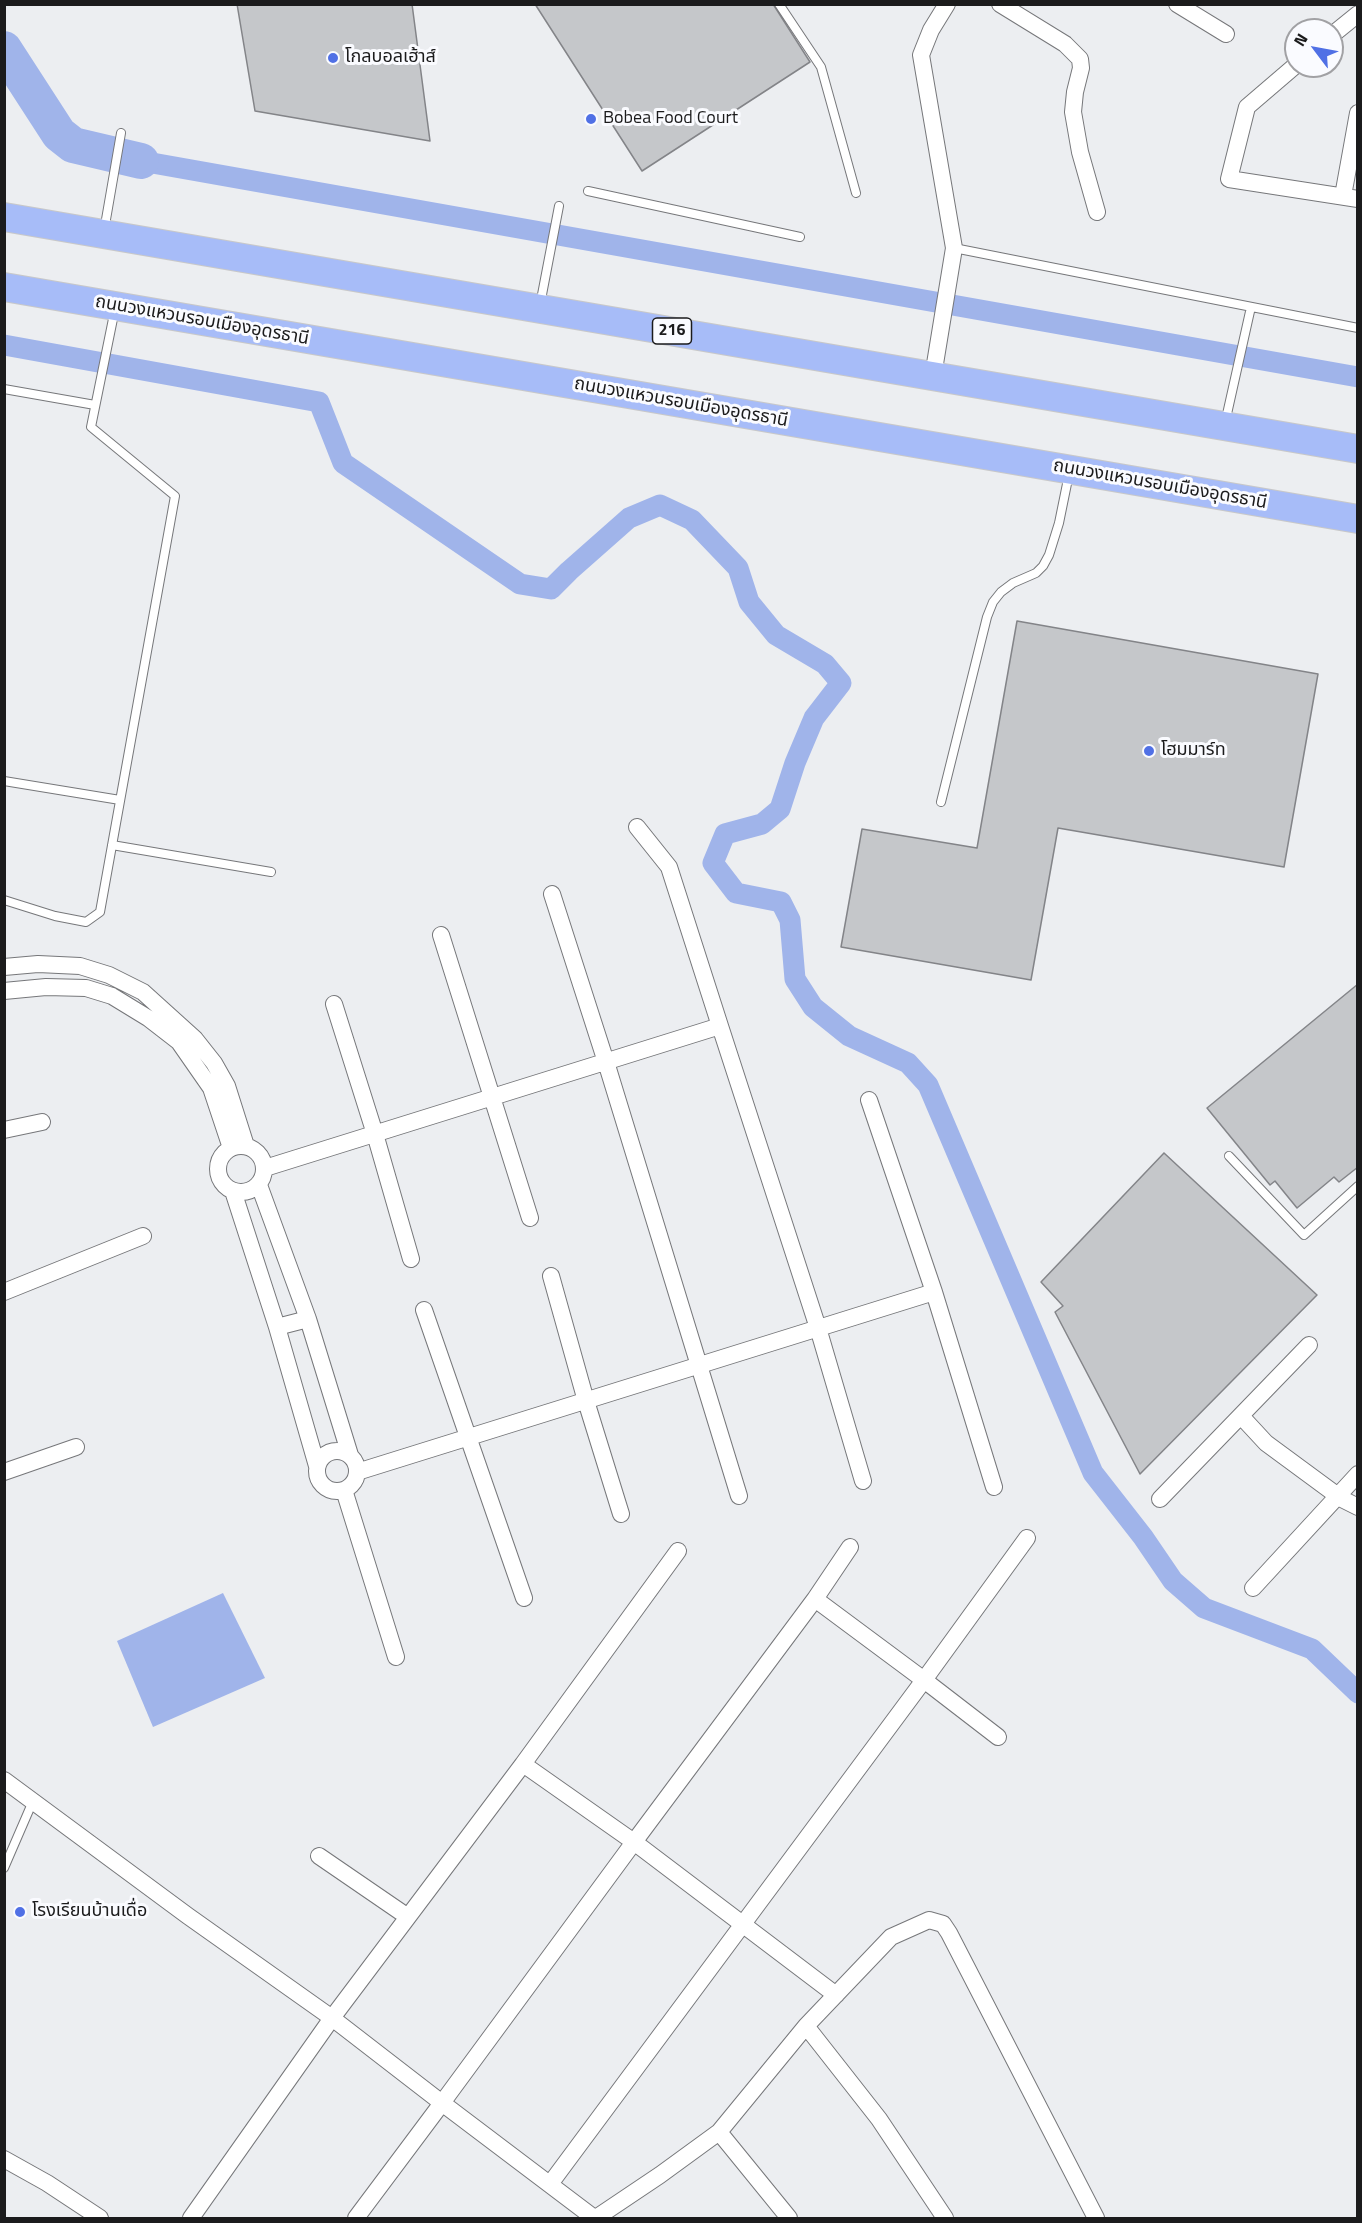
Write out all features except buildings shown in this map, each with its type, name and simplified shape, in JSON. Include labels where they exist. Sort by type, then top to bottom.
[{"type":"highway","name":"216","points":[[4,217],[1358,449]]},
{"type":"highway","name":"ถนนวงแหวนรอบเมืองอุดรธานี","points":[[4,287],[1358,519]]},
{"type":"street","points":[[933,376],[954,248],[921,55],[931,30],[947,4]]},
{"type":"street","points":[[1000,4],[1065,44],[1080,59],[1081,68],[1072,112],[1080,152],[1097,212]]},
{"type":"street","points":[[1176,4],[1226,34]]},
{"type":"street","points":[[1344,25],[1358,14]]},
{"type":"street","points":[[1284,75],[1247,107],[1230,179],[1350,198],[1358,113]]},
{"type":"street","points":[[637,827],[669,867],[818,1328],[863,1481]]},
{"type":"street","points":[[552,894],[739,1496]]},
{"type":"street","points":[[441,935],[530,1218]]},
{"type":"street","points":[[4,967],[38,964],[81,966],[109,975],[143,992],[195,1039],[214,1063],[227,1086],[238,1147]]},
{"type":"street","points":[[4,991],[46,987],[86,988],[112,996],[148,1018],[179,1042],[211,1088],[238,1147]]},
{"type":"street","points":[[334,1004],[411,1259]]},
{"type":"street","points":[[265,1168],[720,1026]]},
{"type":"street","points":[[869,1100],[934,1292],[994,1487]]},
{"type":"street","points":[[4,1130],[42,1122]]},
{"type":"street","points":[[238,1147],[256,1151],[263,1160],[265,1168],[259,1185],[246,1193],[233,1191],[223,1185],[218,1172],[219,1160],[238,1147]]},
{"type":"street","points":[[233,1191],[277,1328],[317,1466],[317,1474],[323,1486],[337,1491],[344,1490],[354,1482],[357,1472],[356,1465],[350,1455],[308,1319],[259,1185]]},
{"type":"street","points":[[4,1292],[143,1236]]},
{"type":"street","points":[[551,1276],[621,1514]]},
{"type":"street","points":[[357,1472],[934,1292]]},
{"type":"street","points":[[424,1310],[524,1598]]},
{"type":"street","points":[[277,1328],[308,1319]]},
{"type":"street","points":[[1160,1499],[1309,1345]]},
{"type":"street","points":[[1240,1416],[1266,1443],[1358,1507]]},
{"type":"street","points":[[4,1472],[76,1447]]},
{"type":"street","points":[[317,1466],[327,1453],[334,1451],[350,1455]]},
{"type":"street","points":[[1253,1588],[1358,1474]]},
{"type":"street","points":[[344,1490],[396,1657]]},
{"type":"street","points":[[550,2184],[1027,1538]]},
{"type":"street","points":[[356,2218],[815,1599],[850,1547]]},
{"type":"street","points":[[191,2218],[332,2018],[523,1764],[678,1551]]},
{"type":"street","points":[[815,1599],[998,1737]]},
{"type":"street","points":[[523,1764],[634,1842],[836,1995]]},
{"type":"street","points":[[4,1780],[188,1916],[332,2018],[595,2218],[719,2132],[807,2026],[891,1937],[929,1920],[943,1924],[1096,2218]]},
{"type":"street","points":[[319,1856],[408,1917]]},
{"type":"street","points":[[807,2026],[879,2120],[945,2218]]},
{"type":"street","points":[[719,2132],[789,2218]]},
{"type":"street","points":[[4,2159],[47,2183],[100,2218]]},
{"type":"lane","points":[[779,4],[820,67],[856,193]]},
{"type":"lane","points":[[104,234],[121,133]]},
{"type":"lane","points":[[588,191],[800,237]]},
{"type":"lane","points":[[539,309],[560,206]]},
{"type":"lane","points":[[954,248],[1250,311],[1358,328]]},
{"type":"lane","points":[[4,900],[55,916],[86,922],[100,912],[175,496],[91,427],[116,306]]},
{"type":"lane","points":[[1224,426],[1250,311]]},
{"type":"lane","points":[[4,390],[95,405]]},
{"type":"lane","points":[[941,802],[987,617],[993,602],[1001,592],[1013,583],[1036,573],[1043,566],[1059,523],[1070,470]]},
{"type":"lane","points":[[4,782],[120,800]]},
{"type":"lane","points":[[112,845],[271,872]]},
{"type":"lane","points":[[1229,1156],[1304,1235],[1358,1186]]},
{"type":"lane","points":[[4,1868],[33,1801]]},
{"type":"water","points":[[223,1593],[265,1678],[153,1727],[117,1641]]},
{"type":"waterway","points":[[4,49],[59,134],[73,145],[141,161]]},
{"type":"waterway","points":[[141,161],[1358,377]]},
{"type":"waterway","points":[[4,345],[319,402],[343,463],[520,584],[551,589],[629,518],[660,505],[692,520],[738,568],[749,602],[776,635],[825,664],[841,683],[814,718],[795,763],[780,809],[762,824],[725,834],[713,863],[736,893],[781,902],[790,920],[795,979],[813,1007],[849,1036],[908,1063],[928,1085],[1093,1473],[1143,1537],[1173,1581],[1204,1608],[1312,1649],[1358,1693]]},
{"type":"place","name":"โกลบอลเฮ้าส์","points":[[333,58]]},
{"type":"place","name":"Bobea Food Court","points":[[591,119]]},
{"type":"place","name":"โฮมมาร์ท","points":[[1149,751]]},
{"type":"place","name":"โรงเรียนบ้านเดื่อ","points":[[20,1912]]}]
